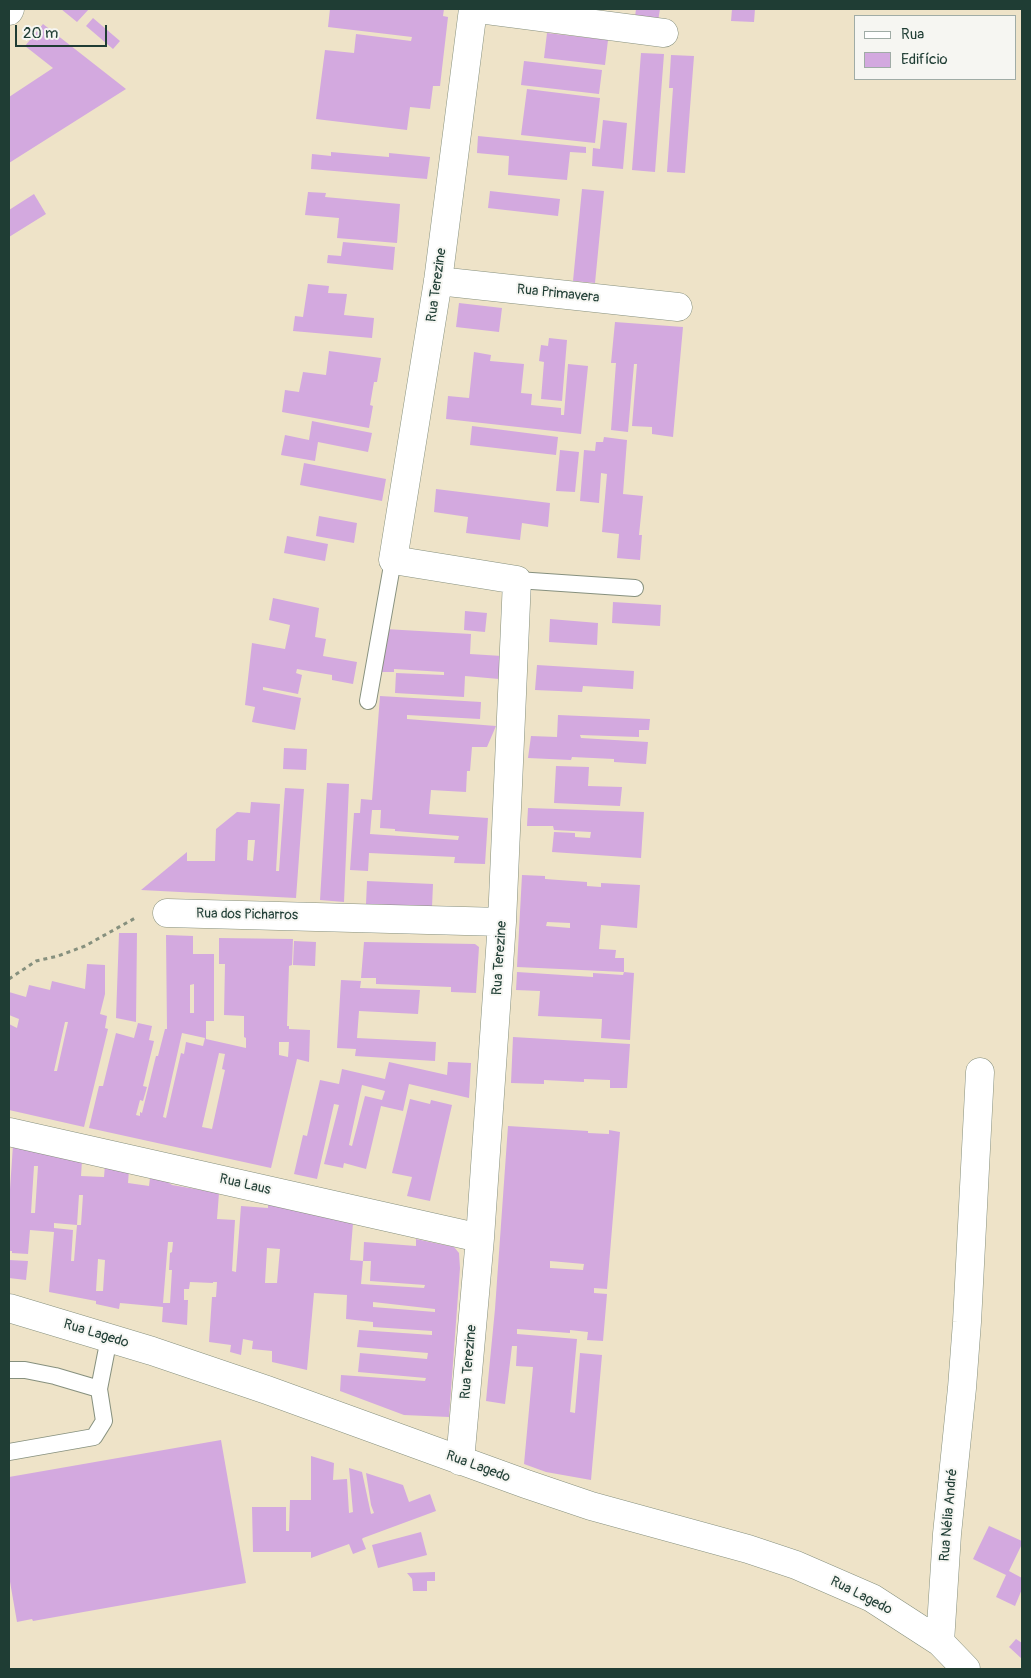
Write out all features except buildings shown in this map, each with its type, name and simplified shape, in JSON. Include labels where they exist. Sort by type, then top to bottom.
[{"type":"street","name":"Rua Terezine","points":[[393,560],[438,281],[473,9]]},
{"type":"street","points":[[478,9],[664,33]]},
{"type":"street","name":"Rua Primavera","points":[[438,281],[678,307]]},
{"type":"street","points":[[393,560],[518,580]]},
{"type":"street","name":"Rua Terezine","points":[[460,1461],[480,1238],[502,922],[518,580]]},
{"type":"street","name":"Rua dos Picharros","points":[[167,913],[502,922]]},
{"type":"street","name":"Rua Nélia André","points":[[940,1642],[947,1534],[962,1388],[980,1072]]},
{"type":"street","name":"Rua Laus","points":[[9,1132],[480,1238]]},
{"type":"street","name":"Rua Lagedo","points":[[9,1308],[109,1338],[267,1390],[460,1461],[591,1506],[748,1549],[796,1565],[872,1598],[940,1642],[966,1669]]},
{"type":"lane","name":"Rua Terezine","points":[[368,702],[393,560]]},
{"type":"lane","points":[[518,580],[635,588]]},
{"type":"lane","points":[[9,1452],[94,1437],[104,1421],[99,1389],[109,1338]]},
{"type":"lane","points":[[9,1370],[25,1370],[55,1376],[99,1389]]},
{"type":"path","points":[[9,979],[36,961],[58,956],[85,946],[142,914],[167,913]]}]
